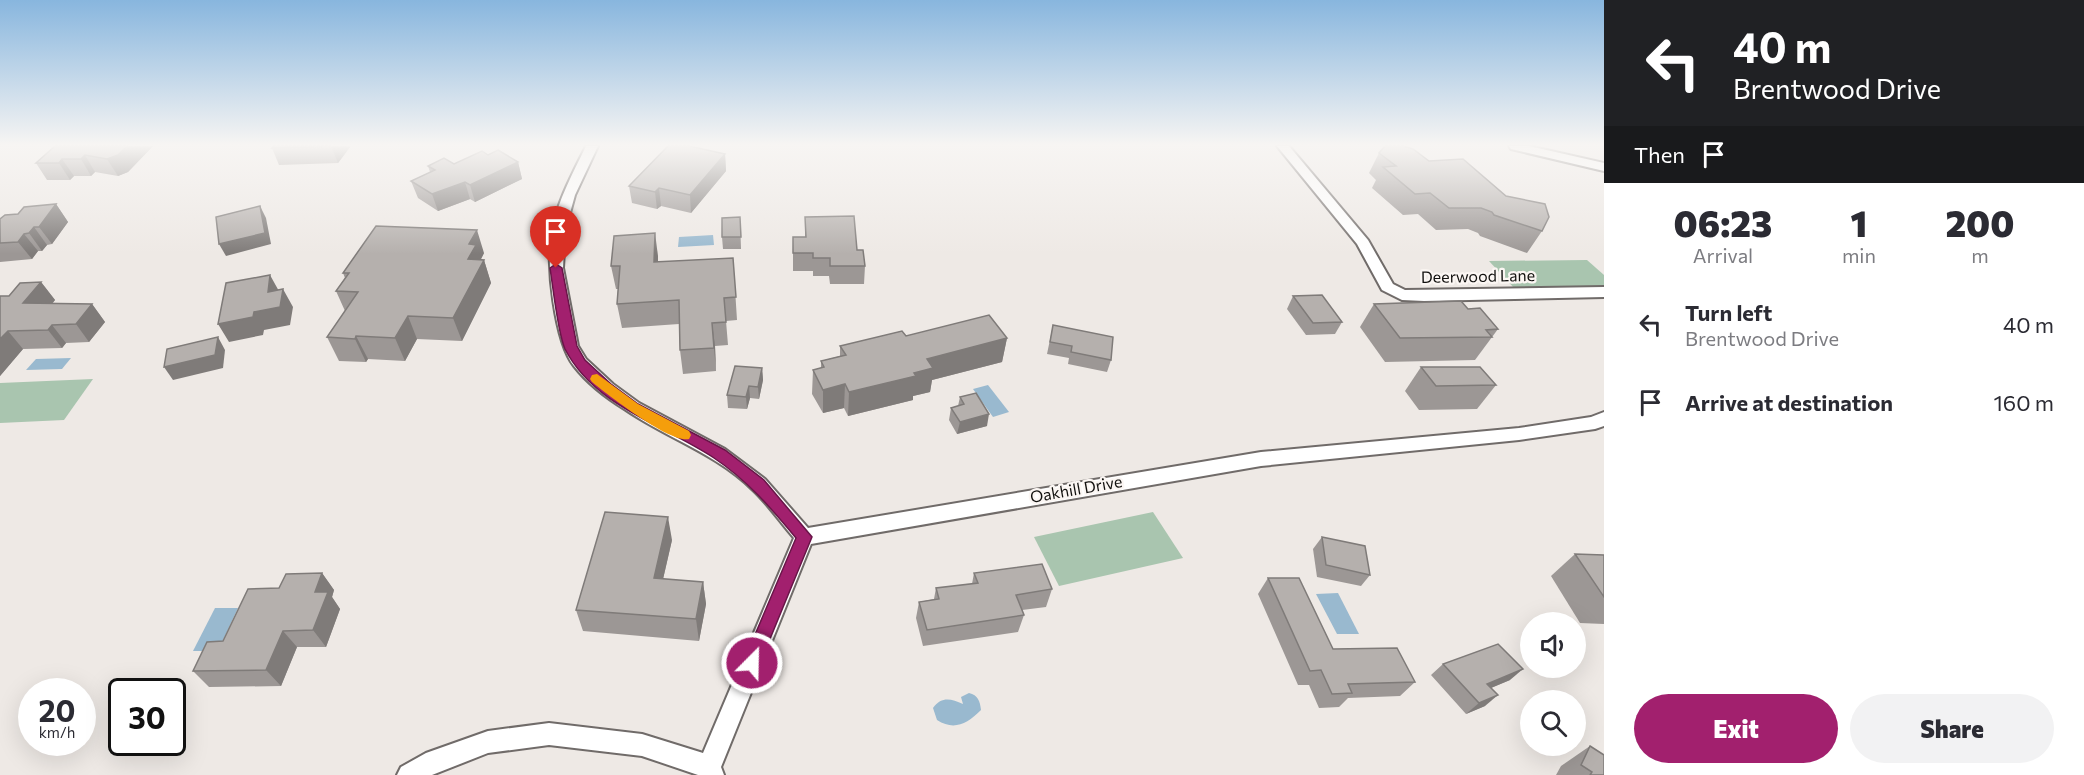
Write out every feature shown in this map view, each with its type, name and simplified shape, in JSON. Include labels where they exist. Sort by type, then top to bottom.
[{"type":"street","points":[[409,775],[434,761],[488,742],[549,734],[642,745],[710,771],[804,537],[759,484],[719,454],[633,407],[607,388],[580,363],[570,346],[556,268],[558,231],[575,182]]},
{"type":"street","name":"Deerwood Lane","points":[[1313,182],[1363,243],[1388,287],[1402,295],[1604,292]]},
{"type":"street","name":"Oakhill Drive","points":[[804,537],[1261,459],[1519,434],[1595,423],[1604,418]]},
{"type":"green space","points":[[1587,260],[1604,275],[1604,286],[1514,288],[1489,261]]},
{"type":"green space","points":[[93,379],[64,420],[0,423],[0,383]]},
{"type":"green space","points":[[1153,512],[1183,558],[1059,586],[1034,537]]},
{"type":"water","points":[[713,235],[714,245],[678,247],[679,237]]},
{"type":"water","points":[[71,358],[62,369],[26,370],[36,359]]},
{"type":"water","points":[[988,385],[1009,412],[993,417],[973,389]]},
{"type":"water","points":[[1338,593],[1359,634],[1337,634],[1316,594]]},
{"type":"water","points":[[215,608],[238,608],[218,651],[193,651]]},
{"type":"water","points":[[969,693],[978,699],[980,704],[981,710],[976,715],[955,725],[937,720],[933,708],[936,704],[947,700],[963,704],[961,697]]},
{"type":"building","points":[[413,182],[465,182],[432,194]]},
{"type":"building","points":[[633,182],[701,182],[690,195],[659,188],[655,192],[629,186]]},
{"type":"building","points":[[1401,182],[1490,182],[1506,196],[1545,204],[1549,217],[1542,231],[1494,215],[1481,208],[1449,208],[1430,193],[1415,194]]},
{"type":"building","points":[[56,204],[39,227],[34,227],[29,233],[24,234],[18,242],[0,243],[0,219],[5,215],[18,214],[24,207]]},
{"type":"building","points":[[260,206],[265,233],[219,244],[216,217]]},
{"type":"building","points":[[854,216],[857,250],[863,250],[865,266],[830,266],[830,258],[813,258],[813,253],[793,253],[793,237],[806,237],[805,217]]},
{"type":"building","points":[[740,217],[741,237],[722,237],[722,218]]},
{"type":"building","points":[[376,226],[477,230],[469,244],[476,245],[468,259],[484,260],[453,318],[408,316],[395,338],[327,337],[358,292],[336,291],[349,273],[343,273]]},
{"type":"building","points":[[655,233],[654,262],[733,258],[736,297],[724,298],[726,322],[712,323],[714,348],[680,350],[679,300],[617,304],[620,266],[611,266],[614,236]]},
{"type":"building","points":[[270,275],[268,292],[283,289],[280,307],[254,312],[253,317],[218,324],[226,283]]},
{"type":"building","points":[[41,282],[23,303],[92,304],[76,324],[52,325],[48,330],[8,331],[0,339],[0,296],[9,296],[20,283]]},
{"type":"building","points":[[1322,295],[1342,322],[1313,323],[1293,296]]},
{"type":"building","points":[[1461,301],[1468,309],[1480,308],[1498,329],[1486,330],[1492,337],[1400,338],[1374,304]]},
{"type":"building","points":[[989,315],[1007,338],[927,359],[933,368],[914,373],[916,376],[849,392],[845,384],[823,390],[813,370],[824,367],[821,361],[846,355],[840,346],[902,331],[906,336]]},
{"type":"building","points":[[1053,325],[1113,337],[1111,360],[1071,352],[1072,346],[1050,342]]},
{"type":"building","points":[[218,337],[215,355],[164,367],[167,349]]},
{"type":"building","points":[[735,366],[762,368],[758,387],[749,386],[746,397],[727,395]]},
{"type":"building","points":[[1421,367],[1480,367],[1496,385],[1436,386]]},
{"type":"building","points":[[976,393],[989,414],[960,422],[951,408],[964,404],[960,397]]},
{"type":"building","points":[[605,512],[668,517],[654,578],[703,582],[696,619],[576,610]]},
{"type":"building","points":[[1322,537],[1365,546],[1370,575],[1326,565]]},
{"type":"building","points":[[1575,554],[1604,555],[1604,597]]},
{"type":"building","points":[[1042,564],[1052,589],[1016,595],[1024,615],[927,630],[919,602],[939,599],[936,588],[978,583],[974,573]]},
{"type":"building","points":[[322,573],[315,592],[328,592],[313,630],[283,631],[266,670],[193,671],[207,642],[223,641],[248,589],[279,588],[286,574]]},
{"type":"building","points":[[1268,578],[1299,578],[1333,649],[1397,648],[1415,682],[1348,684],[1352,693],[1332,694],[1321,670],[1310,671]]},
{"type":"building","points":[[1498,644],[1520,666],[1520,670],[1487,684],[1498,695],[1479,703],[1443,664]]},
{"type":"building","points":[[1590,746],[1604,755],[1604,775],[1590,775],[1592,772],[1581,765]]},
{"type":"slow traffic","points":[[597,379],[633,407],[684,435]]},
{"type":"route","points":[[556,268],[570,346],[580,363],[607,388],[633,407],[719,454],[759,484],[804,537],[752,663]]}]
